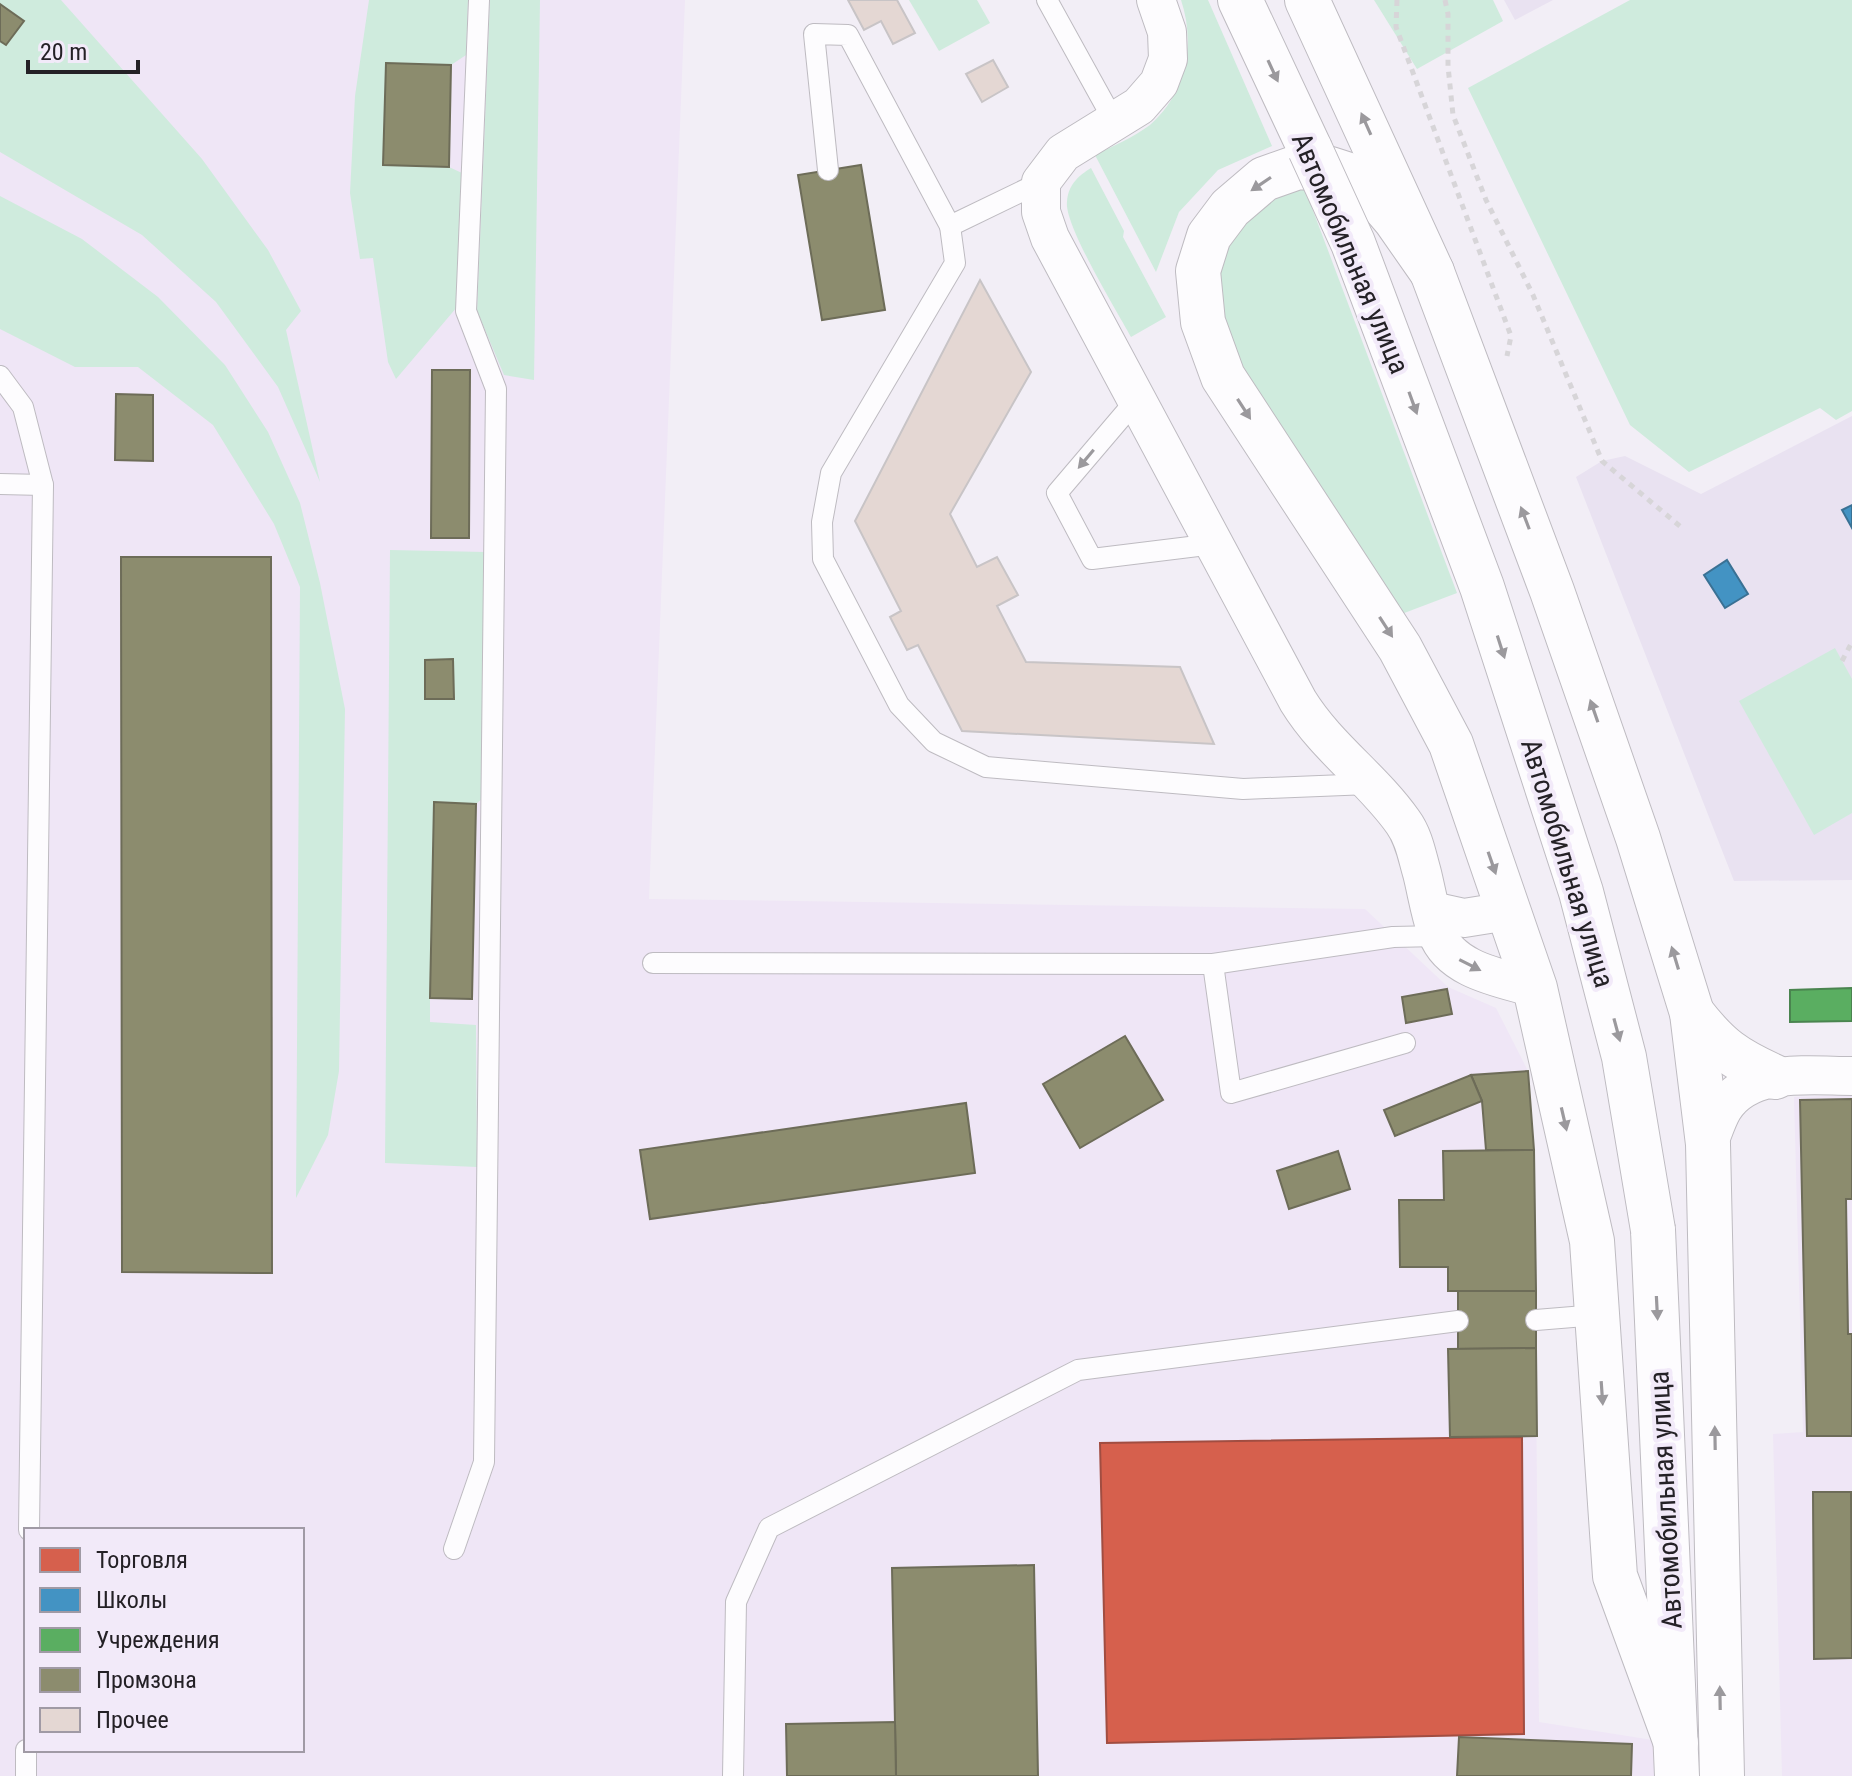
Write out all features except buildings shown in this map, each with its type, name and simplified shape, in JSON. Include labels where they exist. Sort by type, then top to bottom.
[{"type":"main road","name":"Автомобильная улица","points":[[1240,0],[1353,243],[1482,587],[1581,892],[1624,1057],[1653,1230],[1677,1760]]},
{"type":"main road","points":[[1307,0],[1432,272]]},
{"type":"main road","points":[[1432,272],[1395,219],[1361,179],[1330,169],[1298,167],[1264,179],[1230,208],[1209,236],[1198,271],[1203,322],[1223,377],[1400,648],[1451,744],[1535,988],[1592,1241],[1615,1576],[1677,1760]]},
{"type":"main road","name":"Автомобильная улица","points":[[1432,272],[1552,591],[1638,838],[1692,1013],[1708,1144],[1722,1776]]},
{"type":"main road","points":[[1692,1013],[1716,1043],[1736,1058],[1775,1077]]},
{"type":"street","points":[[1156,0],[1167,32],[1168,59],[1159,83],[1139,106],[1063,153],[1041,182],[1041,212],[1050,238],[1311,723],[1406,825],[1435,923],[1457,959],[1476,970],[1535,988]]},
{"type":"street","points":[[1435,923],[1508,911]]},
{"type":"street","points":[[1708,1144],[1723,1109],[1739,1091],[1775,1077],[1852,1076]]},
{"type":"lane","points":[[454,1549],[484,1462],[496,389],[466,311],[479,0]]},
{"type":"lane","points":[[1047,0],[1115,123]]},
{"type":"lane","points":[[828,170],[814,34],[848,35],[950,226],[955,263],[831,473],[822,522],[823,559],[899,705],[934,742],[986,767],[1243,789],[1369,784]]},
{"type":"lane","points":[[950,226],[1041,182]]},
{"type":"lane","points":[[0,376],[23,407],[43,485],[29,1528]]},
{"type":"lane","points":[[1137,399],[1057,493],[1078,533],[1092,559],[1214,544]]},
{"type":"lane","points":[[0,484],[43,485]]},
{"type":"lane","points":[[653,963],[1213,964],[1393,937],[1435,923]]},
{"type":"lane","points":[[1213,964],[1231,1093],[1405,1043]]},
{"type":"lane","points":[[1536,1320],[1597,1315]]},
{"type":"lane","points":[[733,1776],[736,1602],[769,1528],[1078,1370],[1458,1321]]},
{"type":"lane","points":[[26,1752],[26,1776]]},
{"type":"path","points":[[1397,0],[1396,27],[1511,336],[1505,366]]},
{"type":"path","points":[[1445,0],[1453,115],[1486,200],[1533,295],[1602,461],[1681,527]]},
{"type":"path","points":[[1842,661],[1852,642]]},
{"type":"shaded area","points":[[0,0],[685,0],[649,899],[1365,909],[1448,987],[1496,1008],[1529,1073],[1534,1150],[1539,1722],[1659,1741],[1658,1776],[0,1776]]},
{"type":"shaded area","points":[[1504,0],[1553,0],[1515,20]]},
{"type":"shaded area","points":[[1852,416],[1852,880],[1734,881],[1576,477],[1602,461],[1625,456],[1701,494]]},
{"type":"shaded area","points":[[1852,1095],[1852,1776],[1782,1776],[1773,1434],[1803,1432],[1794,1097]]},
{"type":"green space","points":[[0,0],[61,0],[202,159],[268,250],[301,311],[286,330],[320,482],[278,387],[216,302],[142,235],[0,152]]},
{"type":"green space","points":[[369,0],[468,0],[466,55],[451,65],[386,64],[383,165],[449,167],[462,173],[457,307],[396,379],[388,362],[373,258],[360,259],[350,193],[355,96]]},
{"type":"green space","points":[[490,0],[540,0],[534,380],[504,375],[477,311]]},
{"type":"green space","points":[[909,0],[977,0],[990,23],[939,51]]},
{"type":"green space","points":[[1181,0],[1208,0],[1272,146],[1218,170],[1179,212],[1156,272],[1095,155],[1150,125],[1172,99],[1185,67],[1187,51],[1188,34]]},
{"type":"green space","points":[[1374,0],[1493,0],[1503,21],[1417,69]]},
{"type":"green space","points":[[1630,0],[1852,0],[1852,411],[1836,420],[1820,408],[1689,472],[1630,425],[1468,88]]},
{"type":"green space","points":[[1091,168],[1124,231],[1123,237],[1166,317],[1131,337],[1082,248],[1068,213],[1067,202],[1072,186]]},
{"type":"green space","points":[[1303,184],[1457,593],[1399,615],[1230,374],[1208,269],[1255,204]]},
{"type":"green space","points":[[0,196],[82,239],[158,297],[225,365],[268,432],[300,503],[320,583],[345,709],[339,1071],[328,1135],[296,1198],[300,587],[274,524],[213,425],[138,367],[75,367],[0,329]]},
{"type":"green space","points":[[390,550],[486,552],[484,797],[476,804],[434,803],[430,998],[430,1022],[476,1025],[477,1167],[385,1163]]},
{"type":"green space","points":[[1835,648],[1852,679],[1852,813],[1814,835],[1739,701]]}]
